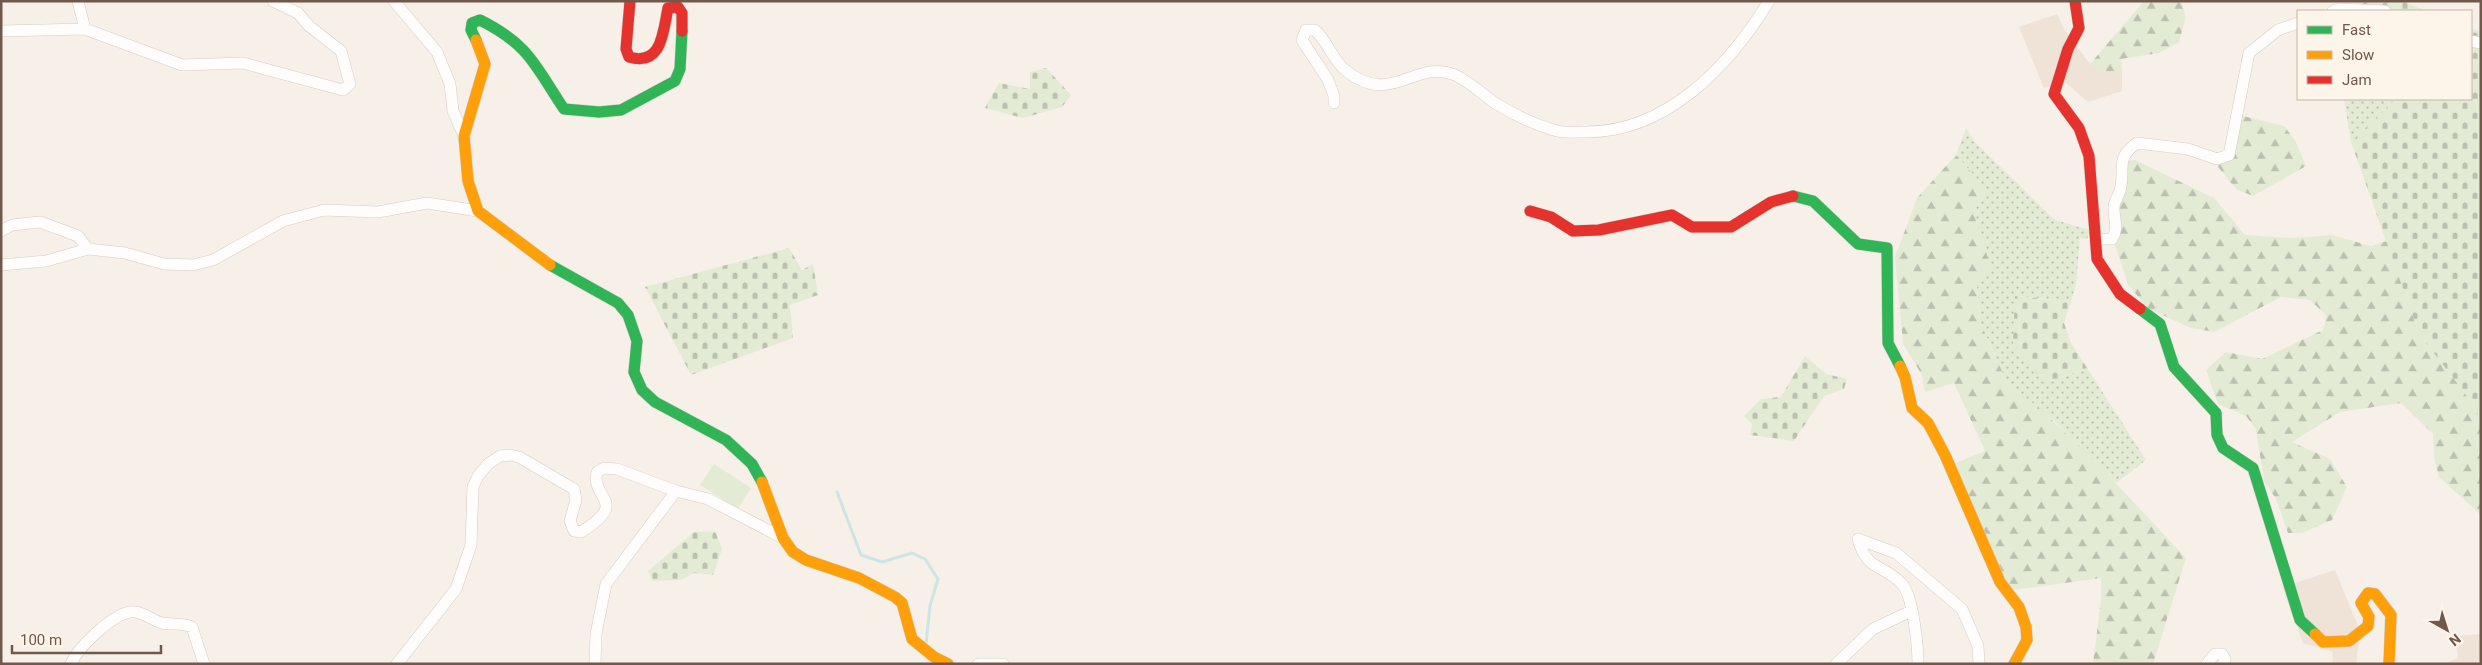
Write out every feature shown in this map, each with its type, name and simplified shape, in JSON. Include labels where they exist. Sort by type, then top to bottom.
[{"type":"street","points":[[78,1],[85,29]]},
{"type":"street","points":[[1,31],[85,29],[182,65],[243,63],[343,90],[350,84],[341,51],[309,26],[298,13],[273,1]]},
{"type":"street","points":[[394,1],[436,52],[450,84],[453,111],[464,136],[468,181],[478,211]]},
{"type":"street","points":[[464,136],[485,69],[481,51],[471,30],[472,23],[475,21],[480,20],[505,35],[528,54],[537,64],[564,109],[600,112],[621,110],[675,81],[680,69],[682,52],[682,13],[678,7],[668,8],[657,50],[648,60],[639,62],[629,57],[626,49],[630,1]]},
{"type":"street","points":[[1334,103],[1334,96],[1328,80],[1302,40],[1306,30],[1315,30],[1322,37],[1344,68],[1358,78],[1380,86],[1428,72],[1443,72],[1455,75],[1498,104],[1526,119],[1559,132],[1595,132],[1620,128],[1650,119],[1698,88],[1748,36],[1769,1]]},
{"type":"street","points":[[2075,1],[2079,28],[2068,49],[2054,94],[2079,128],[2089,156],[2097,259],[2120,294],[2160,324],[2174,367],[2216,413],[2215,434],[2225,452],[2253,468],[2300,620],[2323,642],[2349,641],[2368,626],[2369,617],[2361,603],[2368,593],[2375,594],[2391,615],[2389,664]]},
{"type":"street","points":[[2336,10],[2362,10]]},
{"type":"street","points":[[2095,240],[2112,239],[2117,232],[2113,207],[2120,190],[2122,158],[2125,151],[2137,143],[2188,149],[2217,160],[2229,154],[2249,53],[2278,30],[2297,23]]},
{"type":"street","points":[[1530,211],[1551,217],[1573,231],[1599,230],[1672,215],[1692,227],[1731,227],[1771,202],[1795,195],[1813,201],[1824,209],[1858,244],[1887,248],[1888,343],[1905,377],[1912,408],[1928,423],[1945,455],[2000,582],[2020,607],[2026,627],[2027,640],[2014,664]]},
{"type":"street","points":[[1,265],[46,261],[88,249],[125,253],[164,264],[193,265],[213,260],[283,221],[324,210],[378,212],[427,203],[478,211],[560,272],[571,279],[591,286],[618,304],[628,315],[636,341],[634,372],[642,390],[655,402],[726,440],[752,464],[761,480],[783,538],[793,552],[806,560],[859,578],[895,597],[904,608],[912,639],[934,657],[948,664]]},
{"type":"street","points":[[1,231],[12,225],[40,222],[78,236],[88,249]]},
{"type":"street","points":[[397,664],[456,589],[471,545],[473,487],[478,476],[488,464],[500,456],[510,455],[519,457],[574,489],[576,500],[570,521],[574,530],[581,532],[604,514],[605,498],[595,477],[596,472],[604,468],[617,469],[676,491],[708,499],[783,538]]},
{"type":"street","points":[[595,664],[596,634],[606,584],[676,491]]},
{"type":"street","points":[[1918,664],[1909,595],[1902,584],[1867,560],[1862,553],[1858,539],[1896,553],[1962,608],[1978,646],[1979,664]]},
{"type":"street","points":[[71,664],[86,642],[117,618],[128,612],[137,611],[161,622],[183,623],[192,627],[204,664]]},
{"type":"street","points":[[1836,664],[1873,629],[1911,611]]},
{"type":"street","points":[[2207,664],[2215,654],[2222,654],[2225,659],[2223,664]]},
{"type":"street","points":[[978,664],[1003,664]]},
{"type":"shaded area","points":[[2057,14],[2065,31],[2090,64],[2101,72],[2122,71],[2122,91],[2088,102],[2066,83],[2044,88],[2019,27]]},
{"type":"shaded area","points":[[2335,570],[2360,631],[2356,664],[2332,664],[2333,652],[2303,643],[2283,587]]},
{"type":"shaded area","points":[[2481,634],[2481,664],[2443,664],[2458,658],[2455,636]]},
{"type":"green space","points":[[2144,1],[2181,1],[2186,17],[2179,42],[2159,53],[2121,59],[2122,71],[2101,72],[2090,64]]},
{"type":"green space","points":[[2355,1],[2402,1],[2424,10],[2361,10]]},
{"type":"green space","points":[[2472,28],[2481,32],[2481,421],[2465,393],[2419,334],[2351,142],[2395,100],[2472,100]]},
{"type":"green space","points":[[1046,68],[1071,95],[1062,107],[1023,118],[985,108],[999,83],[1030,89],[1030,72]]},
{"type":"green space","points":[[2344,100],[2395,100],[2351,142]]},
{"type":"green space","points":[[2243,116],[2284,126],[2295,140],[2306,166],[2253,196],[2236,189],[2214,162],[2233,158]]},
{"type":"green space","points":[[1966,128],[1975,142],[2055,220],[2090,230],[2087,239],[2080,238],[2076,285],[2071,301],[2015,296],[2044,383],[2087,368],[2146,460],[2116,483],[2054,421],[2008,385],[1980,322],[1977,286],[1984,243],[1973,213],[1986,189],[1956,155]]},
{"type":"green space","points":[[1956,155],[1986,189],[1973,213],[1984,243],[1990,268],[1977,287],[1980,322],[2008,385],[2038,407],[2092,458],[2186,558],[2153,664],[2093,664],[2101,599],[2101,578],[2014,590],[2003,581],[1953,464],[1985,451],[1954,383],[1925,392],[1922,375],[1903,344],[1895,257],[1917,198]]},
{"type":"green space","points":[[2135,160],[2214,198],[2245,235],[2293,238],[2332,235],[2371,246],[2387,241],[2419,334],[2465,393],[2481,421],[2481,515],[2439,477],[2434,457],[2433,434],[2401,403],[2340,412],[2292,442],[2330,459],[2347,487],[2332,520],[2302,533],[2288,533],[2276,499],[2264,481],[2256,429],[2246,416],[2218,404],[2206,370],[2226,352],[2262,359],[2323,330],[2327,316],[2310,300],[2281,297],[2214,332],[2191,328],[2147,308],[2128,284],[2114,242],[2115,209],[2126,161]]},
{"type":"green space","points":[[789,248],[802,270],[813,264],[818,295],[790,305],[793,338],[691,375],[645,287]]},
{"type":"green space","points":[[2015,296],[2071,301],[2064,323],[2071,343],[2087,368],[2044,383],[2013,343]]},
{"type":"green space","points":[[1805,356],[1826,374],[1847,379],[1844,389],[1824,396],[1794,441],[1750,435],[1752,424],[1744,416],[1761,399],[1781,397]]},
{"type":"green space","points":[[714,464],[751,488],[738,509],[700,485]]},
{"type":"green space","points":[[715,531],[722,549],[713,575],[694,573],[681,580],[653,581],[648,571],[694,532]]},
{"type":"waterway","points":[[837,492],[861,555],[882,562],[912,553],[925,559],[938,579],[930,606],[926,643]]},
{"type":"traffic: fast","points":[[476,40],[471,30],[472,23],[480,20],[497,29],[521,48],[538,69],[564,109],[599,112],[621,110],[675,81],[680,69],[682,31]]},
{"type":"traffic: fast","points":[[1793,196],[1813,201],[1858,244],[1887,248],[1888,343],[1900,366]]},
{"type":"traffic: fast","points":[[550,265],[618,303],[628,315],[637,341],[634,372],[642,390],[655,402],[726,440],[752,464],[762,482]]},
{"type":"traffic: fast","points":[[2140,309],[2160,324],[2174,367],[2216,413],[2217,435],[2223,448],[2253,468],[2300,620],[2315,634]]},
{"type":"traffic: slow","points":[[476,40],[485,64],[464,136],[468,181],[478,211],[550,265]]},
{"type":"traffic: slow","points":[[1900,366],[1905,377],[1912,408],[1928,423],[1945,455],[2000,582],[2019,607],[2026,627],[2027,640],[2014,664]]},
{"type":"traffic: slow","points":[[762,482],[783,538],[793,552],[806,560],[859,578],[895,597],[902,603],[912,639],[934,657],[948,664]]},
{"type":"traffic: slow","points":[[2315,634],[2323,642],[2349,641],[2368,626],[2369,617],[2361,603],[2368,593],[2375,594],[2391,615],[2389,664]]},
{"type":"traffic: jam","points":[[630,1],[626,49],[629,57],[640,59],[648,57],[655,52],[662,37],[668,8],[678,7],[682,13],[682,31]]},
{"type":"traffic: jam","points":[[2075,1],[2079,28],[2068,49],[2054,94],[2079,128],[2089,156],[2097,259],[2120,294],[2140,309]]},
{"type":"traffic: jam","points":[[1530,211],[1551,217],[1573,231],[1599,230],[1672,215],[1692,227],[1731,227],[1771,202],[1793,196]]}]
